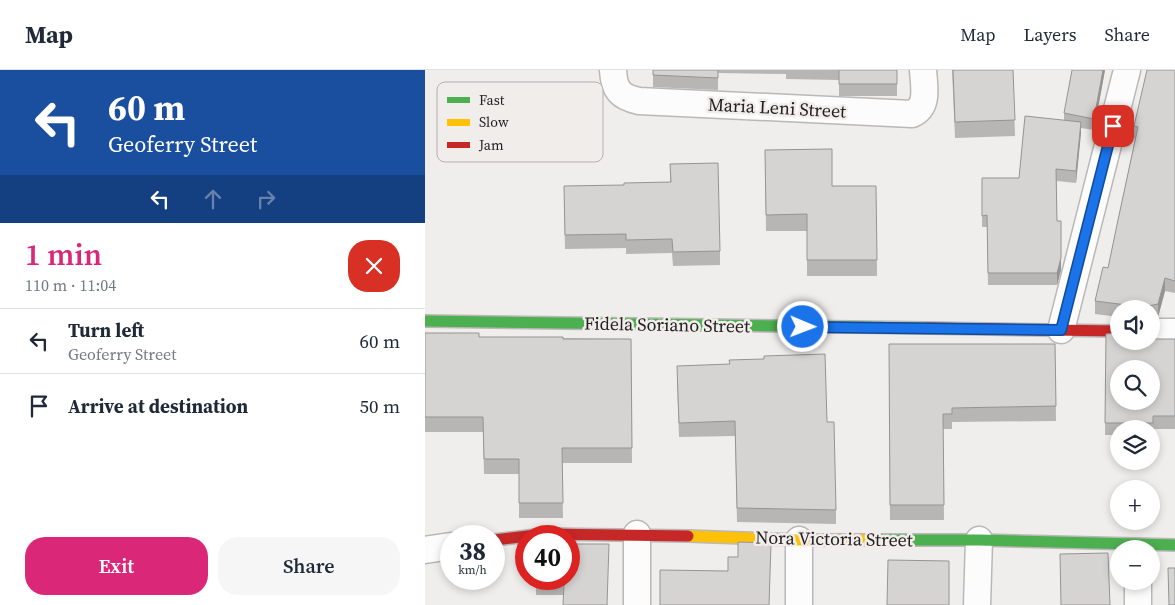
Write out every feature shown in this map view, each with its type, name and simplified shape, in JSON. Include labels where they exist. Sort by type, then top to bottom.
[{"type":"street","name":"Maria Leni Street","points":[[613,70],[613,82],[619,92],[627,98],[639,101],[912,114],[919,111],[923,106],[923,70]]},
{"type":"street","points":[[1061,330],[1127,70]]},
{"type":"street","name":"Fidela Soriano Street","points":[[425,321],[1110,331]]},
{"type":"street","points":[[1160,332],[1175,332]]},
{"type":"street","name":"Nora Victoria Street","points":[[505,539],[545,534],[637,534],[799,540],[979,540],[1110,546]]},
{"type":"street","points":[[637,534],[637,605]]},
{"type":"street","points":[[799,540],[799,605]]},
{"type":"street","points":[[977,605],[979,540]]},
{"type":"street","name":"Nora Victoria Street","points":[[1160,546],[1175,545]]},
{"type":"street","points":[[425,550],[440,548]]},
{"type":"street","points":[[1138,590],[1138,605]]},
{"type":"building","points":[[653,70],[718,70],[718,78],[653,75]]},
{"type":"building","points":[[839,70],[897,70],[897,84],[839,84]]},
{"type":"building","points":[[953,70],[1013,70],[1015,120],[955,122]]},
{"type":"building","points":[[1072,70],[1103,70],[1094,119],[1064,113]]},
{"type":"building","points":[[1147,70],[1175,70],[1175,281],[1165,278],[1159,300],[1110,300],[1110,303],[1095,301],[1103,267],[1108,268],[1138,127],[1134,126]]},
{"type":"building","points":[[1025,116],[1081,122],[1076,171],[1056,169],[1057,221],[1061,221],[1061,258],[1057,273],[988,273],[987,215],[982,216],[982,178],[1019,178]]},
{"type":"building","points":[[832,149],[832,186],[876,186],[877,260],[807,260],[807,214],[766,215],[765,150]]},
{"type":"building","points":[[718,163],[720,251],[673,252],[672,239],[626,240],[626,234],[565,235],[564,186],[671,182],[670,164]]},
{"type":"building","points":[[425,333],[479,333],[479,337],[631,339],[632,448],[562,448],[563,503],[519,503],[519,459],[484,459],[483,417],[425,417]]},
{"type":"building","points":[[1106,334],[1110,334],[1110,350],[1160,350],[1160,339],[1175,339],[1175,416],[1153,416],[1153,420],[1110,420],[1110,423],[1105,423]]},
{"type":"building","points":[[889,344],[1055,344],[1056,406],[952,408],[952,414],[943,414],[944,505],[890,505]]},
{"type":"building","points":[[825,354],[827,422],[834,422],[836,510],[737,508],[735,421],[679,423],[677,366],[730,364],[729,360],[764,359],[764,356]]},
{"type":"building","points":[[738,542],[771,543],[769,605],[660,605],[660,570],[728,571],[728,557],[738,557]]},
{"type":"building","points":[[580,544],[609,544],[607,605],[563,605],[564,590],[580,590]]},
{"type":"building","points":[[1108,553],[1110,605],[1061,605],[1060,554]]},
{"type":"building","points":[[888,560],[949,561],[949,605],[887,605]]},
{"type":"building","points":[[1168,568],[1175,568],[1175,605],[1169,605]]},
{"type":"traffic: fast","points":[[425,321],[928,328]]},
{"type":"traffic: fast","points":[[879,540],[979,540],[1175,545]]},
{"type":"traffic: slow","points":[[688,536],[799,540],[879,540]]},
{"type":"traffic: jam","points":[[928,328],[1110,331]]},
{"type":"traffic: jam","points":[[505,539],[545,534],[688,536]]},
{"type":"route","points":[[803,327],[1061,330],[1113,126]]}]
